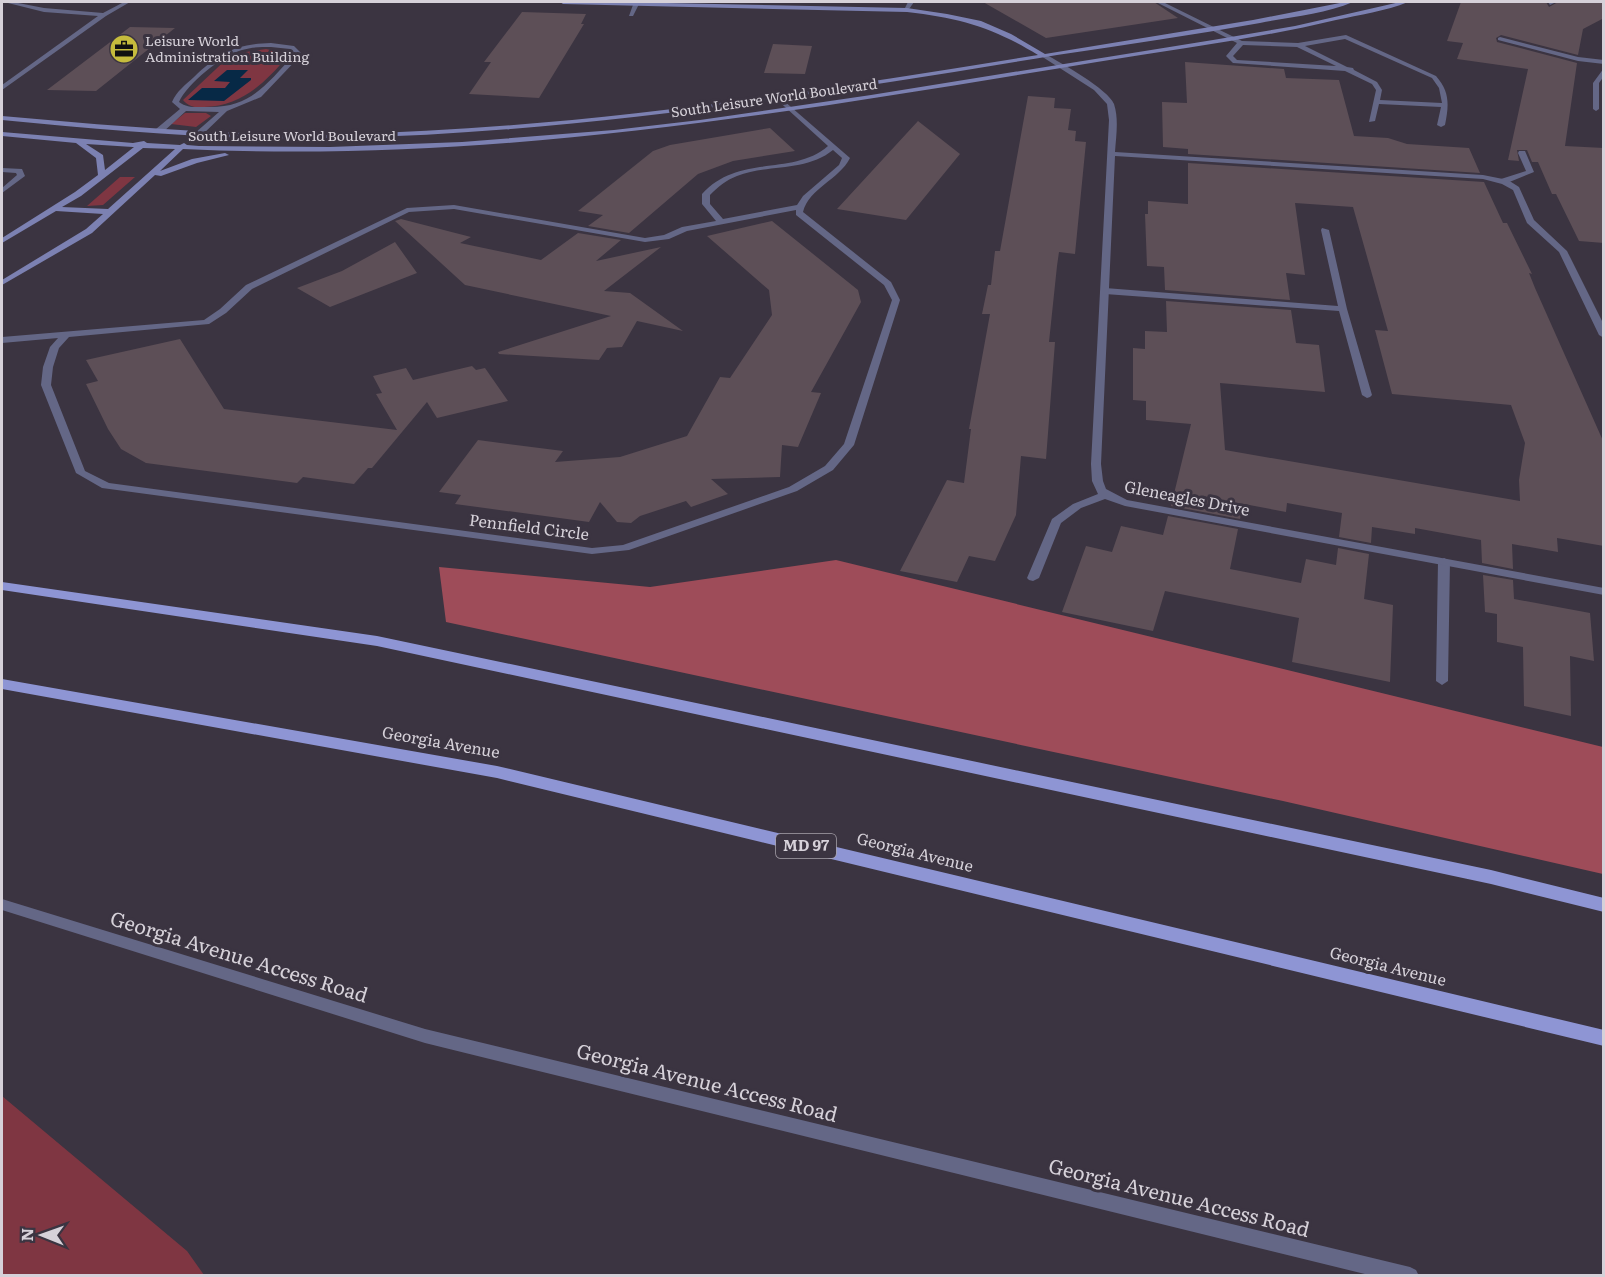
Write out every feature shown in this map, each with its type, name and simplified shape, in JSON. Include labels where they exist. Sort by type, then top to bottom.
[{"type":"main road","points":[[2,586],[377,641],[1479,874],[1604,905]]},
{"type":"main road","name":"Georgia Avenue","points":[[2,684],[497,772],[1604,1038]]},
{"type":"street","points":[[7,2],[44,10],[104,15]]},
{"type":"street","points":[[2,88],[104,15],[127,2]]},
{"type":"street","name":"Gleneagles Drive","points":[[563,2],[907,10],[968,18],[990,25],[1096,89],[1110,103],[1113,120],[1112,154],[1096,464],[1097,485],[1103,495],[1125,503],[1604,592]]},
{"type":"street","points":[[631,15],[636,2]]},
{"type":"street","points":[[907,10],[911,2]]},
{"type":"street","points":[[1159,2],[1241,43],[1298,45],[1346,37],[1434,77],[1441,85],[1446,105],[1441,125]]},
{"type":"street","name":"South Leisure World Boulevard","points":[[2,118],[159,131],[340,136],[525,127],[637,116],[1043,56],[1275,18],[1350,2]]},
{"type":"street","name":"South Leisure World Boulevard","points":[[2,134],[140,146],[254,150],[337,150],[529,140],[675,125],[1232,39],[1295,28],[1405,2]]},
{"type":"street","points":[[1500,39],[1578,59],[1604,62]]},
{"type":"street","points":[[1241,43],[1229,56],[1235,62],[1351,69]]},
{"type":"street","points":[[3,281],[89,231],[225,110],[260,96],[290,67],[299,54],[296,50],[292,47],[255,45],[228,51],[179,94],[175,102],[184,109],[225,110]]},
{"type":"street","points":[[1298,45],[1351,69],[1375,83],[1379,90],[1371,121]]},
{"type":"street","points":[[1596,109],[1596,83],[1604,70]]},
{"type":"street","points":[[2,79],[14,80]]},
{"type":"street","points":[[2,340],[206,322],[223,311],[249,287],[407,210],[454,207],[645,240],[666,237],[685,229],[799,207],[843,166],[846,158],[776,96]]},
{"type":"street","points":[[1376,102],[1446,105]]},
{"type":"street","points":[[2,241],[56,209],[140,146],[184,109]]},
{"type":"street","points":[[77,141],[100,157],[101,174]]},
{"type":"street","points":[[721,222],[706,204],[706,194],[713,185],[727,177],[750,170],[814,158],[828,152],[833,146]]},
{"type":"street","points":[[152,176],[195,161],[254,150]]},
{"type":"street","points":[[1504,181],[1530,172],[1522,153]]},
{"type":"street","points":[[1112,154],[1483,177],[1504,181],[1516,189],[1530,221],[1563,251],[1604,335]]},
{"type":"street","points":[[2,170],[19,171],[21,176],[2,191]]},
{"type":"street","name":"Pennfield Circle","points":[[66,335],[56,347],[48,367],[46,385],[81,472],[106,486],[592,551],[625,548],[793,489],[829,468],[849,445],[896,300],[888,284],[806,220],[799,213],[799,207]]},
{"type":"street","points":[[56,209],[111,212]]},
{"type":"street","points":[[1325,230],[1343,309],[1367,395]]},
{"type":"street","points":[[1105,291],[1343,309]]},
{"type":"street","points":[[1033,578],[1056,521],[1077,506],[1103,495]]},
{"type":"street","points":[[1442,681],[1444,561]]},
{"type":"street","name":"Georgia Avenue Access Road","points":[[2,905],[424,1036],[1410,1275]]},
{"type":"shaded area","points":[[266,49],[284,53],[287,57],[251,92],[217,106],[195,107],[183,100],[232,54]]},
{"type":"shaded area","points":[[185,113],[206,113],[211,116],[196,127],[171,124]]},
{"type":"shaded area","points":[[120,177],[135,177],[103,205],[87,206]]},
{"type":"shaded area","points":[[836,560],[1603,747],[1603,874],[1283,801],[446,622],[439,567],[650,587]]},
{"type":"shaded area","points":[[2,1096],[187,1251],[204,1275],[2,1275]]},
{"type":"water","points":[[227,70],[248,70],[240,78],[251,78],[251,80],[224,101],[188,100],[202,88],[225,88],[230,82],[214,81]]},
{"type":"building","points":[[983,2],[1154,2],[1178,18],[1046,38]]},
{"type":"building","points":[[1461,2],[1546,2],[1549,7],[1558,2],[1604,2],[1604,18],[1583,29],[1578,55],[1501,35],[1496,38],[1497,42],[1577,63],[1565,146],[1604,148],[1604,243],[1579,241],[1556,194],[1552,194],[1538,162],[1532,162],[1527,150],[1517,150],[1519,161],[1508,160],[1528,69],[1457,59],[1463,43],[1447,41]]},
{"type":"building","points":[[522,12],[586,14],[581,24],[584,24],[539,98],[469,94],[491,62],[484,62]]},
{"type":"building","name":"Leisure World Administration Building","points":[[130,27],[175,28],[96,91],[47,90]]},
{"type":"building","points":[[773,44],[812,46],[805,74],[764,73]]},
{"type":"building","points":[[1185,62],[1284,69],[1286,78],[1339,80],[1354,136],[1388,138],[1407,144],[1469,148],[1480,173],[1188,154],[1188,149],[1163,147],[1162,102],[1187,103]]},
{"type":"building","points":[[1028,96],[1055,98],[1054,108],[1071,109],[1068,130],[1076,131],[1075,141],[1086,142],[1075,254],[1059,252],[1057,266],[1049,342],[1055,342],[1046,459],[1021,456],[1016,515],[995,561],[969,556],[957,582],[900,571],[947,480],[964,483],[971,429],[969,429],[990,314],[982,314],[988,285],[991,285],[995,251],[1000,251]]},
{"type":"building","points":[[918,121],[960,154],[906,220],[837,209]]},
{"type":"building","points":[[770,128],[795,151],[733,161],[698,174],[629,233],[588,226],[603,215],[578,211],[653,151],[670,145]]},
{"type":"building","points":[[1188,163],[1484,182],[1503,223],[1507,223],[1532,274],[1529,273],[1604,443],[1604,546],[1557,538],[1558,552],[1512,544],[1513,569],[1482,563],[1481,540],[1415,528],[1415,534],[1372,527],[1371,543],[1339,537],[1342,513],[1287,503],[1286,512],[1244,504],[1240,519],[1171,506],[1191,424],[1146,420],[1146,401],[1133,400],[1133,348],[1145,349],[1145,331],[1167,332],[1166,301],[1291,310],[1296,343],[1319,345],[1325,392],[1220,383],[1225,450],[1520,501],[1519,480],[1525,443],[1511,405],[1392,394],[1375,330],[1388,331],[1353,207],[1295,203],[1305,275],[1286,273],[1290,300],[1165,290],[1164,267],[1147,266],[1145,214],[1148,214],[1148,201],[1188,204]]},
{"type":"building","points":[[401,219],[471,237],[460,243],[541,260],[578,233],[621,240],[596,261],[661,247],[604,291],[630,293],[683,331],[637,321],[622,347],[607,348],[599,360],[499,354],[498,352],[611,316],[465,285],[395,221]]},
{"type":"building","points":[[772,221],[858,290],[861,302],[811,392],[821,393],[798,447],[782,445],[780,477],[711,479],[728,494],[691,507],[686,501],[640,516],[631,523],[617,522],[600,502],[589,522],[455,504],[461,495],[439,492],[478,440],[563,451],[555,462],[620,457],[687,436],[720,377],[730,378],[772,315],[769,290],[707,236]]},
{"type":"building","points":[[395,242],[417,273],[330,307],[297,288],[342,271]]},
{"type":"building","points":[[180,339],[224,409],[397,430],[376,394],[382,393],[373,376],[406,368],[413,380],[472,366],[476,370],[485,368],[508,401],[437,418],[427,402],[372,468],[368,468],[354,484],[303,477],[297,483],[146,463],[121,449],[108,429],[86,384],[98,381],[86,360]]},
{"type":"building","points":[[1168,516],[1238,529],[1230,569],[1301,583],[1306,559],[1336,565],[1338,548],[1369,554],[1364,599],[1393,605],[1390,682],[1292,662],[1299,618],[1165,591],[1153,631],[1062,612],[1086,546],[1112,552],[1121,526],[1163,535]]},
{"type":"building","points":[[1483,575],[1513,580],[1514,599],[1590,613],[1594,661],[1570,656],[1571,716],[1524,706],[1523,647],[1497,642],[1497,614],[1485,612]]},
{"type":"place","name":"Leisure World Administration Building","points":[[124,49]]}]
